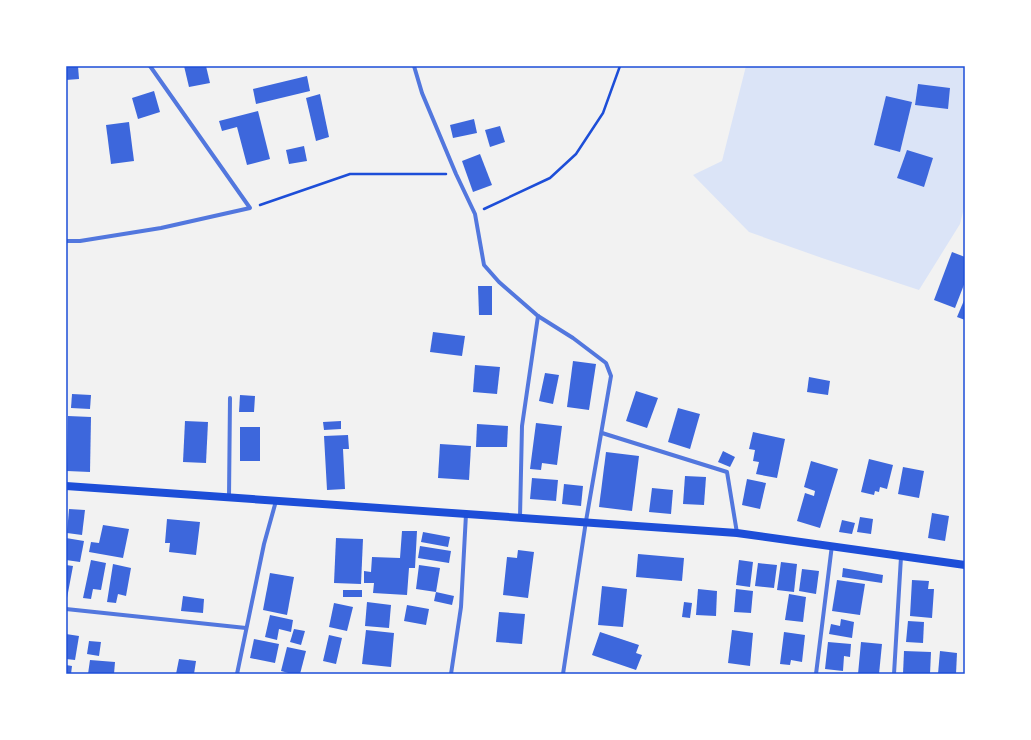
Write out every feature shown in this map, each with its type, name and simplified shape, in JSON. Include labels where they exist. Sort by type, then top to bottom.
[{"type":"main road","points":[[66,486],[737,533],[832,545],[901,557],[965,565]]},
{"type":"street","points":[[66,241],[80,241],[160,228],[250,208],[150,66]]},
{"type":"street","points":[[414,66],[422,93],[456,174],[475,214],[484,265],[499,282],[538,316],[573,338],[606,363],[611,376],[586,522],[563,674]]},
{"type":"street","points":[[520,517],[522,426],[538,316]]},
{"type":"street","points":[[229,497],[230,398]]},
{"type":"street","points":[[602,433],[727,472],[737,533]]},
{"type":"street","points":[[237,674],[264,544],[276,500]]},
{"type":"street","points":[[450,674],[461,607],[466,514]]},
{"type":"street","points":[[816,674],[832,545]]},
{"type":"street","points":[[894,674],[901,557]]},
{"type":"street","points":[[66,609],[246,628]]},
{"type":"path","points":[[475,214],[550,178],[576,154],[603,113],[620,66]]},
{"type":"path","points":[[250,208],[350,174],[456,174]]},
{"type":"shaded area","points":[[746,66],[965,66],[965,204],[960,224],[919,290],[749,232],[693,175],[722,161]]},
{"type":"building","points":[[66,66],[78,66],[79,79],[66,80]]},
{"type":"building","points":[[184,66],[206,66],[210,83],[189,87]]},
{"type":"building","points":[[307,76],[310,91],[256,104],[253,89]]},
{"type":"building","points":[[918,84],[950,88],[948,109],[915,105]]},
{"type":"building","points":[[154,91],[160,112],[138,119],[132,98]]},
{"type":"building","points":[[320,94],[329,137],[316,141],[306,98]]},
{"type":"building","points":[[886,96],[912,102],[900,152],[874,145]]},
{"type":"building","points":[[258,111],[270,159],[247,165],[237,127],[222,131],[219,121]]},
{"type":"building","points":[[474,119],[477,133],[453,138],[450,125]]},
{"type":"building","points":[[129,122],[134,161],[111,164],[106,125]]},
{"type":"building","points":[[500,126],[505,142],[490,147],[485,130]]},
{"type":"building","points":[[304,146],[307,161],[289,164],[286,150]]},
{"type":"building","points":[[907,150],[933,158],[924,187],[897,178]]},
{"type":"building","points":[[480,154],[492,185],[473,192],[462,161]]},
{"type":"building","points":[[952,252],[965,257],[965,282],[955,308],[934,300]]},
{"type":"building","points":[[478,286],[492,286],[492,315],[479,315]]},
{"type":"building","points":[[965,298],[965,320],[957,317]]},
{"type":"building","points":[[433,332],[465,336],[462,356],[430,352]]},
{"type":"building","points":[[573,361],[596,364],[589,410],[567,407]]},
{"type":"building","points":[[475,365],[500,367],[497,394],[473,392]]},
{"type":"building","points":[[545,373],[559,375],[553,404],[539,401]]},
{"type":"building","points":[[809,377],[830,381],[828,395],[807,392]]},
{"type":"building","points":[[636,391],[658,398],[647,428],[626,421]]},
{"type":"building","points":[[72,394],[91,395],[90,409],[71,408]]},
{"type":"building","points":[[240,395],[255,396],[254,412],[239,412]]},
{"type":"building","points":[[678,408],[700,414],[690,449],[668,442]]},
{"type":"building","points":[[68,416],[91,417],[90,472],[67,471]]},
{"type":"building","points":[[185,421],[208,422],[206,463],[183,462]]},
{"type":"building","points":[[341,421],[341,429],[324,430],[323,422]]},
{"type":"building","points":[[536,423],[562,426],[557,465],[542,463],[541,470],[530,469]]},
{"type":"building","points":[[477,424],[508,426],[507,447],[476,447]]},
{"type":"building","points":[[240,427],[260,427],[260,461],[240,461]]},
{"type":"building","points":[[753,432],[785,439],[777,478],[756,474],[759,462],[753,461],[755,450],[749,449]]},
{"type":"building","points":[[348,435],[349,449],[343,449],[345,489],[327,490],[324,436]]},
{"type":"building","points":[[440,444],[471,446],[469,480],[438,478]]},
{"type":"building","points":[[723,451],[735,457],[730,467],[718,462]]},
{"type":"building","points":[[606,452],[639,456],[632,511],[599,507]]},
{"type":"building","points":[[869,459],[893,465],[887,489],[880,487],[879,492],[875,491],[874,495],[861,492]]},
{"type":"building","points":[[811,461],[838,469],[820,528],[797,521],[805,493],[814,496],[815,491],[804,487]]},
{"type":"building","points":[[903,467],[924,471],[919,498],[898,494]]},
{"type":"building","points":[[685,476],[706,477],[704,505],[683,504]]},
{"type":"building","points":[[532,478],[558,480],[556,501],[530,499]]},
{"type":"building","points":[[747,479],[766,483],[760,509],[742,505]]},
{"type":"building","points":[[564,484],[583,486],[581,506],[562,504]]},
{"type":"building","points":[[652,488],[673,490],[671,514],[649,512]]},
{"type":"building","points":[[69,509],[85,510],[82,535],[67,533]]},
{"type":"building","points":[[932,513],[949,516],[945,541],[928,538]]},
{"type":"building","points":[[860,517],[873,519],[871,534],[857,532]]},
{"type":"building","points":[[167,519],[200,522],[196,555],[169,552],[170,543],[165,543]]},
{"type":"building","points":[[842,520],[855,523],[852,534],[839,532]]},
{"type":"building","points":[[103,525],[129,529],[123,558],[89,552],[91,542],[99,543]]},
{"type":"building","points":[[402,531],[417,531],[415,568],[409,568],[407,595],[373,593],[374,583],[364,583],[364,571],[371,572],[372,557],[400,558]]},
{"type":"building","points":[[423,532],[450,537],[448,547],[421,542]]},
{"type":"building","points":[[66,538],[84,541],[80,562],[66,560]]},
{"type":"building","points":[[336,538],[363,539],[361,584],[334,583]]},
{"type":"building","points":[[420,546],[451,551],[449,563],[418,558]]},
{"type":"building","points":[[518,550],[534,552],[528,598],[503,595],[507,557],[517,558]]},
{"type":"building","points":[[638,554],[684,558],[682,581],[636,577]]},
{"type":"building","points":[[91,560],[106,563],[101,590],[93,589],[91,599],[83,598]]},
{"type":"building","points":[[739,560],[753,562],[750,587],[736,585]]},
{"type":"building","points":[[781,562],[797,564],[794,592],[777,590]]},
{"type":"building","points":[[758,563],[777,565],[774,588],[755,586]]},
{"type":"building","points":[[113,564],[131,568],[126,596],[118,594],[116,603],[107,602]]},
{"type":"building","points":[[66,565],[73,566],[67,598],[66,598]]},
{"type":"building","points":[[419,565],[440,568],[436,592],[416,589]]},
{"type":"building","points":[[843,568],[883,575],[882,583],[842,577]]},
{"type":"building","points":[[802,569],[819,571],[816,594],[799,591]]},
{"type":"building","points":[[270,573],[294,577],[287,615],[263,610]]},
{"type":"building","points":[[837,580],[865,584],[860,615],[832,611]]},
{"type":"building","points":[[912,580],[929,581],[928,589],[934,589],[932,618],[910,616]]},
{"type":"building","points":[[602,586],[627,589],[623,627],[598,625]]},
{"type":"building","points":[[698,589],[717,591],[716,616],[696,615]]},
{"type":"building","points":[[736,589],[753,591],[751,613],[734,612]]},
{"type":"building","points":[[343,590],[362,590],[362,597],[343,597]]},
{"type":"building","points":[[436,592],[454,596],[452,605],[434,601]]},
{"type":"building","points":[[789,594],[806,597],[803,622],[785,620]]},
{"type":"building","points":[[183,596],[204,599],[203,613],[181,611]]},
{"type":"building","points":[[367,602],[391,605],[389,628],[365,626]]},
{"type":"building","points":[[684,602],[692,603],[690,618],[682,617]]},
{"type":"building","points":[[334,603],[353,607],[347,631],[329,627]]},
{"type":"building","points":[[407,605],[429,609],[426,625],[404,621]]},
{"type":"building","points":[[499,612],[525,614],[522,644],[496,642]]},
{"type":"building","points":[[270,615],[293,620],[291,632],[279,629],[277,640],[265,637]]},
{"type":"building","points":[[841,619],[854,622],[852,638],[829,634],[831,624],[840,626]]},
{"type":"building","points":[[908,621],[924,622],[923,643],[906,642]]},
{"type":"building","points":[[294,629],[305,631],[301,645],[290,642]]},
{"type":"building","points":[[366,630],[394,633],[391,667],[362,664]]},
{"type":"building","points":[[732,630],[753,633],[750,666],[728,663]]},
{"type":"building","points":[[600,632],[639,645],[636,653],[642,655],[636,670],[592,655]]},
{"type":"building","points":[[784,632],[805,635],[802,662],[791,660],[790,665],[780,664]]},
{"type":"building","points":[[66,634],[79,636],[75,660],[66,659]]},
{"type":"building","points":[[329,635],[342,638],[336,664],[323,661]]},
{"type":"building","points":[[254,639],[279,644],[275,663],[250,658]]},
{"type":"building","points":[[89,641],[101,642],[99,656],[87,654]]},
{"type":"building","points":[[828,642],[851,644],[850,657],[844,656],[843,671],[825,669]]},
{"type":"building","points":[[861,642],[882,644],[879,674],[858,674]]},
{"type":"building","points":[[287,647],[306,651],[300,674],[292,674],[281,671]]},
{"type":"building","points":[[904,651],[931,652],[930,674],[903,674]]},
{"type":"building","points":[[940,651],[957,653],[956,674],[938,674]]},
{"type":"building","points":[[179,659],[196,661],[194,674],[176,674]]},
{"type":"building","points":[[90,660],[115,662],[114,674],[88,674]]},
{"type":"building","points":[[66,665],[72,666],[71,674],[66,674]]}]
